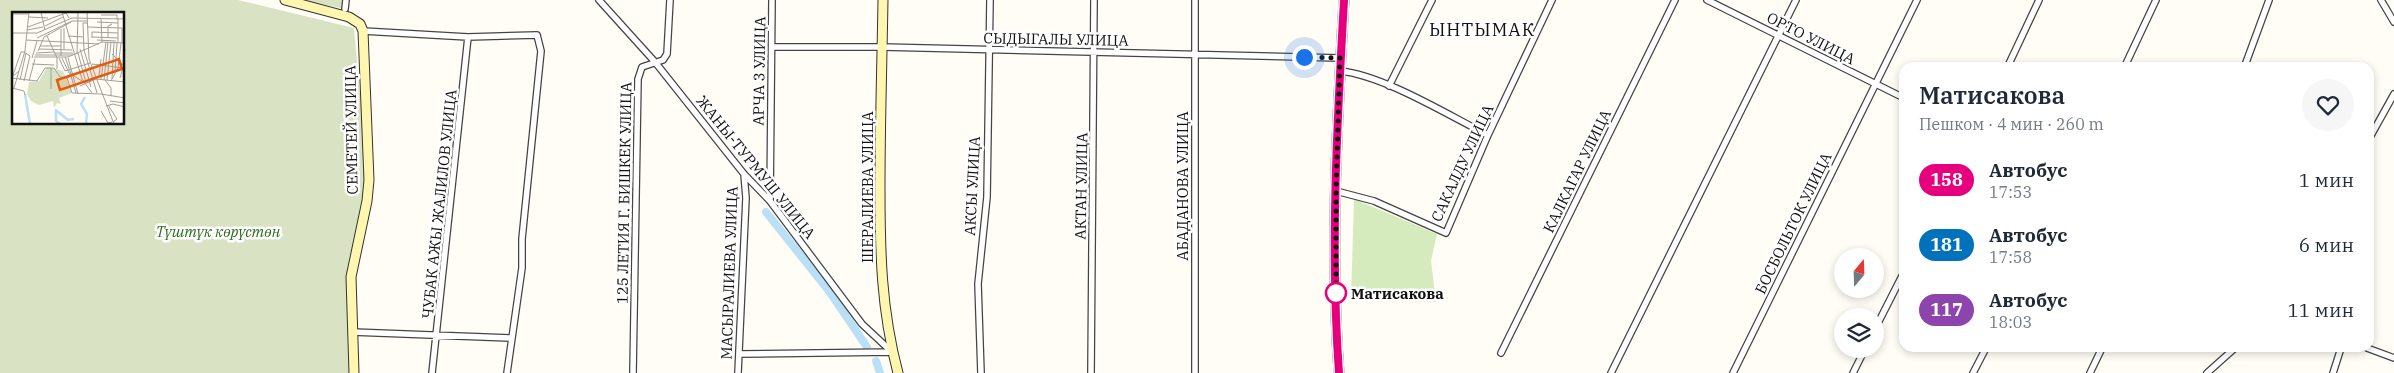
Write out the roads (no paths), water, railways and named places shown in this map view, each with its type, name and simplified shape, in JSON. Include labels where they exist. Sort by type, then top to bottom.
[{"type":"street","points":[[285,0],[349,17],[360,24],[363,32],[468,37],[537,35],[541,51],[522,240],[522,268],[507,373]]},
{"type":"street","points":[[345,9],[346,0]]},
{"type":"street","name":"ЖАНЫ-ТУРМУШ УЛИЦА","points":[[598,0],[655,62],[744,174],[770,201],[862,324],[892,352]]},
{"type":"street","name":"125 ЛЕТИЯ Г. БИШКЕК УЛИЦА","points":[[633,373],[638,79],[642,67],[663,60],[667,54],[670,0]]},
{"type":"street","name":"АРЧА 3 УЛИЦА","points":[[770,201],[772,0]]},
{"type":"street","name":"ШЕРАЛИЕВА УЛИЦА","points":[[883,0],[880,254],[884,306],[892,352],[898,373]]},
{"type":"street","name":"АКСЫ УЛИЦА","points":[[981,373],[978,284],[987,197],[990,0]]},
{"type":"street","name":"АКТАН УЛИЦА","points":[[1091,373],[1094,0]]},
{"type":"street","name":"АБАДАНОВА УЛИЦА","points":[[1195,0],[1195,373]]},
{"type":"street","points":[[1339,373],[1336,294],[1336,191],[1340,58],[1344,0]]},
{"type":"street","points":[[1389,86],[1432,0]]},
{"type":"street","name":"САКАЛДУ УЛИЦА","points":[[1336,191],[1374,201],[1446,233],[1488,136],[1552,0]]},
{"type":"street","name":"КАЛКАГАР УЛИЦА","points":[[1501,353],[1675,0]]},
{"type":"street","name":"ОРТО УЛИЦА","points":[[1707,0],[1899,96]]},
{"type":"street","points":[[1611,373],[1796,0]]},
{"type":"street","name":"БОСБОЛЬТОК УЛИЦА","points":[[1733,373],[1917,0]]},
{"type":"street","points":[[2010,62],[2039,0]]},
{"type":"street","points":[[2127,62],[2156,0]]},
{"type":"street","points":[[2246,62],[2270,0]]},
{"type":"street","points":[[2381,0],[2394,22]]},
{"type":"street","name":"СЕМЕТЕЙ УЛИЦА","points":[[354,373],[350,277],[367,201],[369,180],[363,32]]},
{"type":"street","name":"ЧУБАК АЖЫ ЖАЛИЛОВ УЛИЦА","points":[[432,373],[438,334],[445,245],[450,220],[468,37]]},
{"type":"street","name":"СЫДЫГАЛЫ УЛИЦА","points":[[772,47],[989,49],[1340,58]]},
{"type":"street","points":[[1340,71],[1355,73],[1389,86],[1488,136]]},
{"type":"street","points":[[2374,130],[2394,94]]},
{"type":"street","name":"МАСЫРАЛИЕВА УЛИЦА","points":[[738,373],[746,198],[744,174]]},
{"type":"street","points":[[1884,311],[1899,282]]},
{"type":"street","points":[[352,332],[511,338]]},
{"type":"street","points":[[2374,351],[2394,358]]},
{"type":"street","points":[[740,354],[892,352]]},
{"type":"street","points":[[1973,373],[1984,352]]},
{"type":"street","points":[[2090,373],[2100,352]]},
{"type":"street","points":[[2207,373],[2231,352]]},
{"type":"street","points":[[2333,373],[2340,352]]},
{"type":"street","points":[[1853,373],[1860,358]]},
{"type":"waterway","points":[[766,212],[829,291],[867,347]]},
{"type":"waterway","points":[[876,361],[880,373]]},
{"type":"place","name":"Матисакова","points":[[1336,293]]},
{"type":"district","name":"ЫНТЫМАК","points":[[1482,29]]},
{"type":"park label","name":"Түштүк көрүстөн","points":[[218,231]]}]
